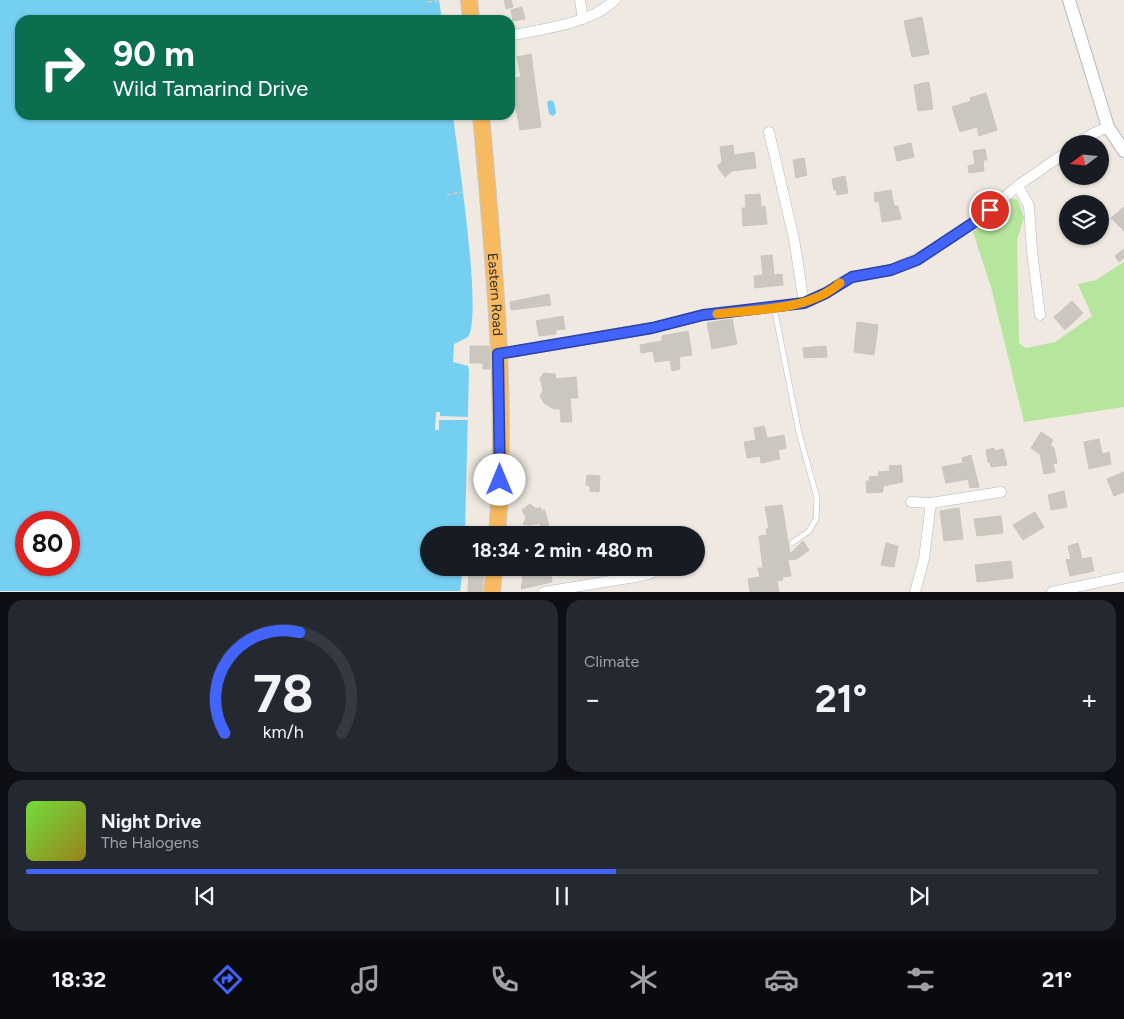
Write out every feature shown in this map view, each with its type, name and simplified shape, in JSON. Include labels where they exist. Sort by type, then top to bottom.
[{"type":"highway","points":[[469,0],[471,15]]},
{"type":"highway","name":"Eastern Road","points":[[481,120],[498,354],[500,499],[498,526]]},
{"type":"highway","points":[[492,592],[493,576]]},
{"type":"street","points":[[580,0],[583,19]]},
{"type":"street","points":[[515,35],[583,19],[600,12],[615,0]]},
{"type":"street","points":[[1069,0],[1108,127],[1124,151]]},
{"type":"street","points":[[1091,135],[1108,127]]},
{"type":"street","points":[[769,132],[794,238],[804,303]]},
{"type":"street","points":[[498,354],[652,328],[703,315],[804,303],[826,293],[852,277],[891,270],[930,252],[976,221],[1018,186],[1059,157]]},
{"type":"street","points":[[1018,186],[1026,198],[1030,211],[1032,251],[1040,315]]},
{"type":"street","points":[[911,502],[931,502],[1002,492]]},
{"type":"street","points":[[915,592],[924,558],[931,502]]},
{"type":"street","points":[[544,592],[641,576]]},
{"type":"street","points":[[1052,592],[1124,577]]},
{"type":"lane","points":[[774,307],[799,433],[817,498],[816,519],[809,531],[792,543]]},
{"type":"path","points":[[428,2],[440,1]]},
{"type":"path","points":[[447,195],[462,192]]},
{"type":"green space","points":[[1010,198],[1018,200],[1024,218],[1017,240],[1019,343],[1026,348],[1055,342],[1092,316],[1078,284],[1096,280],[1124,262],[1124,407],[1024,422],[991,287],[973,232]]},
{"type":"water","points":[[0,0],[439,0],[441,15],[15,15],[15,120],[454,120],[468,231],[473,298],[472,323],[468,337],[454,344],[453,362],[468,366],[469,371],[465,526],[420,526],[420,576],[462,576],[460,591],[0,591]]},
{"type":"water","points":[[551,100],[554,102],[556,113],[553,116],[549,114],[547,102]]},
{"type":"pier","points":[[436,412],[440,412],[440,416],[468,417],[468,420],[439,420],[439,430],[435,430]]},
{"type":"building","points":[[504,0],[511,0],[513,7],[506,9]]},
{"type":"building","points":[[522,7],[525,19],[515,21],[515,15],[512,15],[511,10]]},
{"type":"building","points":[[922,17],[929,54],[912,57],[904,21]]},
{"type":"building","points":[[531,54],[541,127],[520,130],[515,102],[515,78],[521,77],[517,57]]},
{"type":"building","points":[[929,82],[933,109],[918,111],[914,85]]},
{"type":"building","points":[[986,93],[997,130],[979,136],[977,127],[960,132],[952,107],[971,101],[970,98]]},
{"type":"building","points":[[911,143],[914,157],[897,161],[894,147]]},
{"type":"building","points":[[733,145],[734,155],[754,152],[756,168],[732,171],[725,177],[717,166],[722,162],[720,147]]},
{"type":"building","points":[[985,149],[987,160],[983,160],[984,171],[969,173],[968,166],[975,164],[973,151]]},
{"type":"building","points":[[804,158],[807,175],[796,178],[793,160]]},
{"type":"building","points":[[845,176],[848,193],[837,195],[832,179]]},
{"type":"building","points":[[891,190],[894,206],[898,206],[901,219],[882,222],[879,201],[875,202],[874,193]]},
{"type":"building","points":[[760,194],[761,207],[765,206],[767,224],[743,226],[742,208],[746,208],[745,195]]},
{"type":"building","points":[[1124,207],[1124,231],[1111,218]]},
{"type":"building","points":[[1124,249],[1124,258],[1119,262],[1115,256]]},
{"type":"building","points":[[772,255],[774,275],[782,274],[783,285],[755,288],[754,276],[763,275],[761,256]]},
{"type":"building","points":[[549,294],[551,305],[511,310],[510,302]]},
{"type":"building","points":[[1072,301],[1083,313],[1065,330],[1054,317]]},
{"type":"building","points":[[563,316],[565,329],[556,330],[556,334],[539,336],[536,321]]},
{"type":"building","points":[[732,319],[737,344],[712,349],[707,323]]},
{"type":"building","points":[[857,322],[878,325],[874,355],[854,352]]},
{"type":"building","points":[[688,331],[692,355],[679,357],[680,369],[672,371],[670,360],[655,362],[653,351],[641,353],[640,345],[662,341],[662,336]]},
{"type":"building","points":[[470,346],[489,346],[490,369],[483,369],[483,363],[470,363]]},
{"type":"building","points":[[826,346],[827,357],[804,358],[803,348]]},
{"type":"building","points":[[544,373],[555,374],[556,379],[576,377],[578,398],[570,398],[572,422],[561,422],[560,409],[554,409],[544,403],[540,396],[543,390],[540,378]]},
{"type":"building","points":[[764,426],[767,438],[784,435],[786,448],[778,450],[780,459],[761,463],[760,456],[747,458],[744,442],[756,440],[754,428]]},
{"type":"building","points":[[1041,432],[1053,440],[1050,445],[1054,448],[1057,463],[1053,464],[1055,472],[1044,474],[1040,454],[1031,448]]},
{"type":"building","points":[[1099,439],[1102,454],[1109,452],[1111,464],[1089,469],[1084,442]]},
{"type":"building","points":[[994,448],[994,451],[1003,449],[1007,465],[991,467],[990,462],[988,463],[986,450]]},
{"type":"building","points":[[971,455],[979,487],[970,488],[968,479],[946,483],[942,467],[963,463],[962,458]]},
{"type":"building","points":[[901,465],[903,482],[883,486],[883,492],[867,493],[866,481],[870,481],[869,477],[879,476],[878,472],[890,471],[889,466]]},
{"type":"building","points":[[1124,472],[1124,492],[1114,496],[1107,479]]},
{"type":"building","points":[[587,475],[600,476],[599,492],[590,491],[590,486],[586,485]]},
{"type":"building","points":[[1064,491],[1067,507],[1051,510],[1048,495]]},
{"type":"building","points":[[530,504],[535,508],[541,508],[543,514],[544,509],[549,525],[540,526],[541,523],[523,524],[526,518],[522,510]]},
{"type":"building","points":[[782,505],[790,554],[803,541],[809,550],[797,559],[788,560],[791,576],[782,577],[783,580],[777,581],[779,592],[750,592],[748,579],[760,577],[758,568],[763,568],[759,536],[767,535],[766,529],[769,528],[765,507]]},
{"type":"building","points":[[959,508],[963,539],[944,541],[940,511]]},
{"type":"building","points":[[1035,512],[1044,527],[1023,540],[1013,525]]},
{"type":"building","points":[[1001,516],[1003,533],[977,536],[974,519]]},
{"type":"building","points":[[886,543],[898,546],[894,567],[881,565]]},
{"type":"building","points":[[1078,543],[1082,559],[1091,557],[1094,571],[1070,576],[1066,560],[1071,559],[1068,546]]},
{"type":"building","points":[[1011,561],[1013,578],[977,582],[975,565]]},
{"type":"building","points":[[469,576],[483,576],[482,592],[468,592]]},
{"type":"building","points":[[522,576],[551,576],[552,582],[521,589]]},
{"type":"slow traffic","points":[[717,314],[804,303],[826,293],[840,283]]},
{"type":"route","points":[[500,480],[500,384],[498,354],[652,328],[703,315],[804,303],[826,293],[841,282],[852,277],[905,266],[930,252],[990,210]]}]
